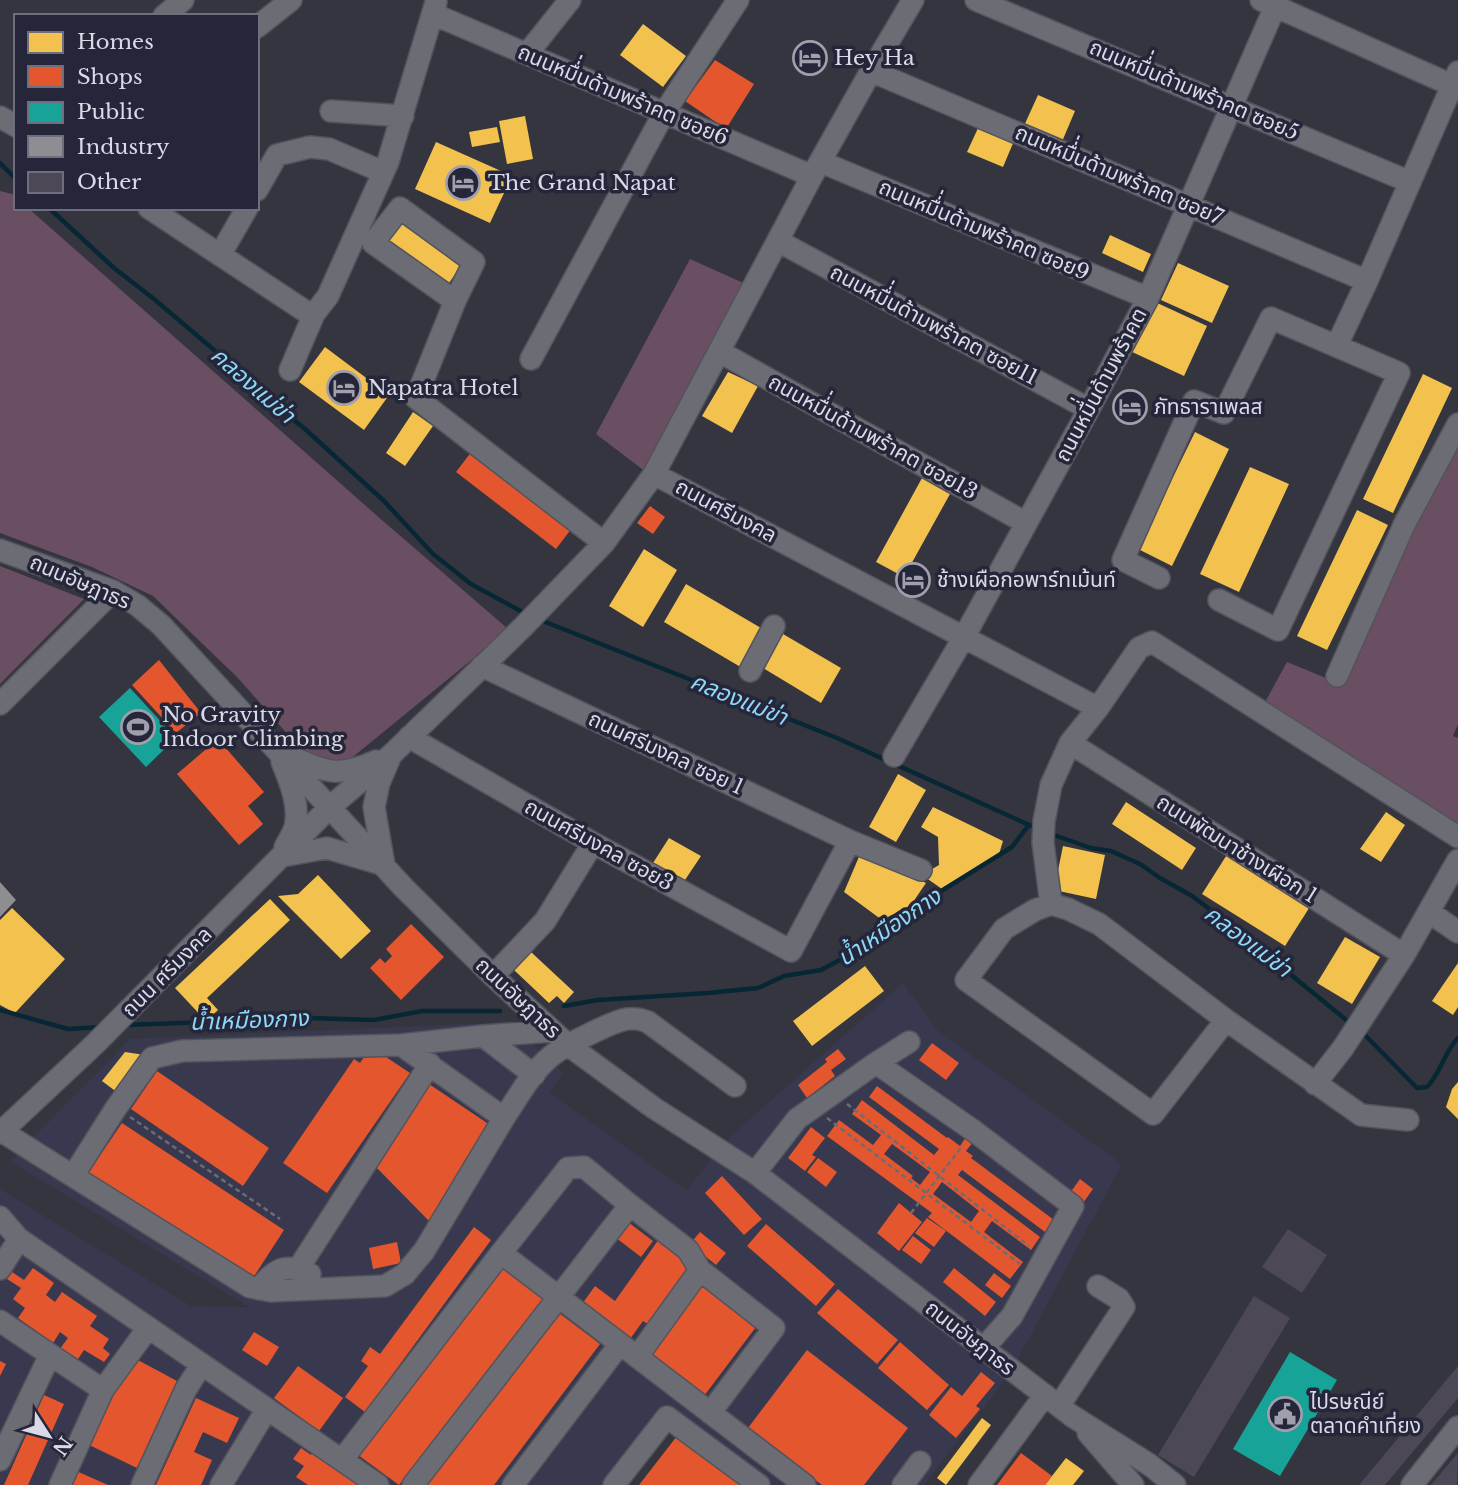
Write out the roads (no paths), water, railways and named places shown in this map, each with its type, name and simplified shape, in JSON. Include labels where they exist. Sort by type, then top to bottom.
[{"type":"street","points":[[259,25],[291,0]]},
{"type":"street","points":[[527,54],[570,0]]},
{"type":"street","points":[[531,359],[664,113],[738,0]]},
{"type":"street","points":[[654,474],[816,169],[913,0]]},
{"type":"street","name":"ถนนหมื่่นด้ามพร้าคต ซอย5","points":[[976,0],[1410,182]]},
{"type":"street","points":[[1272,2],[1456,82],[1337,345]]},
{"type":"street","name":"ถนนหมื่่นด้ามพร้าคต","points":[[894,756],[964,637],[1148,298],[1233,106],[1272,2]]},
{"type":"street","points":[[168,14],[186,6]]},
{"type":"street","points":[[289,369],[314,314],[328,296],[383,172],[403,116],[435,7]]},
{"type":"street","name":"ถนนหมื่่นด้ามพร้าคต ซอย6","points":[[435,7],[527,54],[664,113],[816,169]]},
{"type":"street","name":"ถนนหมื่่นด้ามพร้าคต ซอย7","points":[[871,71],[1367,281]]},
{"type":"street","points":[[331,111],[403,116]]},
{"type":"street","points":[[259,186],[277,155],[310,147],[329,149],[383,172]]},
{"type":"street","name":"ถนนหมื่่นด้ามพร้าคต ซอย9","points":[[816,169],[1148,298]]},
{"type":"street","points":[[455,301],[373,243],[400,208],[474,262],[455,301],[416,398],[604,542]]},
{"type":"street","points":[[152,210],[305,312],[314,314]]},
{"type":"street","points":[[220,255],[246,210]]},
{"type":"street","name":"ถนนหมื่่นด้ามพร้าคต ซอย11","points":[[778,242],[1089,409]]},
{"type":"street","points":[[1159,578],[1123,560],[1194,401],[1224,413],[1271,318],[1399,373],[1278,630],[1219,600]]},
{"type":"street","name":"ถนนหมื่่นด้ามพร้าคต ซอย13","points":[[720,352],[1026,523]]},
{"type":"street","points":[[1337,676],[1404,525],[1458,424]]},
{"type":"street","name":"ถนนศรีมงคล","points":[[330,807],[391,755],[523,627],[604,542],[654,474],[1098,708]]},
{"type":"street","name":"ถนนอัษฎาธร","points":[[0,550],[113,592],[137,605],[161,625],[404,888],[492,976],[568,1045],[654,1108],[755,1172],[1059,1406],[1150,1465],[1175,1485]]},
{"type":"street","points":[[0,704],[113,592]]},
{"type":"street","points":[[750,671],[774,626]]},
{"type":"street","points":[[1051,904],[1043,843],[1051,785],[1070,743],[1139,648],[1152,642],[1458,837]]},
{"type":"street","name":"ถนนศรีมงคล ซอย 1","points":[[482,666],[850,841],[921,870]]},
{"type":"street","name":"ถนนศรีมงคล ซอย3","points":[[409,737],[593,843],[791,951],[850,841]]},
{"type":"street","name":"ถนนพัฒนาช้างเผือก 1","points":[[1070,743],[1404,955]]},
{"type":"street","points":[[277,750],[331,772],[346,772],[391,755]]},
{"type":"street","points":[[277,750],[289,779],[296,809],[295,828],[282,856]]},
{"type":"street","points":[[282,856],[327,848],[384,865],[374,807],[379,783],[391,755]]},
{"type":"street","name":"ถนน ศรีมงคล","points":[[1,1132],[95,1044],[330,807]]},
{"type":"street","points":[[492,976],[545,920],[593,843]]},
{"type":"street","points":[[1315,1084],[1364,1017],[1404,955],[1458,860]]},
{"type":"street","points":[[1226,1020],[1153,1114],[966,980],[1004,929],[1035,910],[1051,904],[1068,909],[1098,924],[1226,1020],[1361,1115],[1408,1120]]},
{"type":"street","points":[[1429,912],[1458,932]]},
{"type":"street","points":[[1,1132],[250,1287],[271,1291],[385,1286],[405,1274],[424,1251],[504,1118],[534,1075],[550,1057],[568,1045],[624,1019],[638,1018],[648,1021],[735,1086]]},
{"type":"street","points":[[73,1176],[152,1058],[182,1051],[401,1045],[552,1031]]},
{"type":"street","points":[[483,1036],[534,1075]]},
{"type":"street","points":[[755,1172],[797,1119],[909,1042]]},
{"type":"street","points":[[401,1045],[504,1118]]},
{"type":"street","points":[[876,1063],[974,1131],[1073,1206],[1012,1316],[984,1349]]},
{"type":"street","points":[[298,1269],[430,1064]]},
{"type":"street","points":[[342,1460],[568,1168],[584,1167],[688,1250],[700,1270],[774,1328],[710,1413]]},
{"type":"street","points":[[413,1485],[630,1205]]},
{"type":"street","points":[[0,1217],[19,1239],[378,1485]]},
{"type":"street","points":[[0,1269],[19,1239]]},
{"type":"street","points":[[500,1253],[804,1485]]},
{"type":"street","points":[[259,1289],[274,1273],[282,1269],[298,1269],[312,1276],[322,1289]]},
{"type":"street","points":[[513,1485],[700,1270]]},
{"type":"street","points":[[979,1485],[1059,1406],[1124,1307],[1119,1299],[1098,1286]]},
{"type":"street","points":[[0,1321],[103,1390]]},
{"type":"street","points":[[60,1485],[103,1390],[148,1328]]},
{"type":"street","points":[[0,1460],[50,1355]]},
{"type":"street","points":[[142,1485],[186,1389],[202,1364]]},
{"type":"street","name":"ถนนอัษฎาธร","points":[[1059,1406],[1133,1485]]},
{"type":"street","points":[[228,1483],[267,1409]]},
{"type":"street","points":[[614,1485],[667,1418],[759,1485]]},
{"type":"street","points":[[1412,1485],[1458,1427]]},
{"type":"street","points":[[903,1485],[920,1462]]},
{"type":"waterway","name":"คลองแม่ข่า","points":[[0,163],[14,177]]},
{"type":"waterway","name":"คลองแม่ข่า","points":[[51,210],[114,268],[305,429],[384,501],[433,554],[471,584],[526,614]]},
{"type":"waterway","name":"คลองแม่ข่า","points":[[538,619],[837,738],[1036,828]]},
{"type":"waterway","name":"น้ำเหมืองกาง","points":[[564,1006],[598,1000],[758,988],[784,976],[821,970],[862,948],[922,903],[1012,847],[1028,826]]},
{"type":"waterway","name":"คลองแม่ข่า","points":[[1051,834],[1091,848],[1111,851],[1140,864],[1192,896],[1242,933],[1350,1023]]},
{"type":"waterway","name":"น้ำเหมืองกาง","points":[[0,1010],[68,1029],[101,1027]]},
{"type":"waterway","name":"น้ำเหมืองกาง","points":[[124,1025],[278,1017],[374,1020],[422,1011],[500,1011]]},
{"type":"waterway","name":"คลองแม่ข่า","points":[[1360,1030],[1417,1088],[1427,1087],[1432,1081],[1458,1038]]},
{"type":"place","name":"Hey Ha","points":[[810,58]]},
{"type":"place","name":"The Grand Napat","points":[[463,183]]},
{"type":"place","name":"Napatra Hotel","points":[[344,388]]},
{"type":"place","name":"ภัทธาราเพลส","points":[[1130,407]]},
{"type":"place","name":"ช้างเผือกอพาร์ทเม้นท์","points":[[913,580]]},
{"type":"place","name":"No Gravity Indoor Climbing","points":[[138,727]]},
{"type":"place","name":"ไปรษณีย์ ตลาดคำเที่ยง","points":[[1285,1414]]}]
